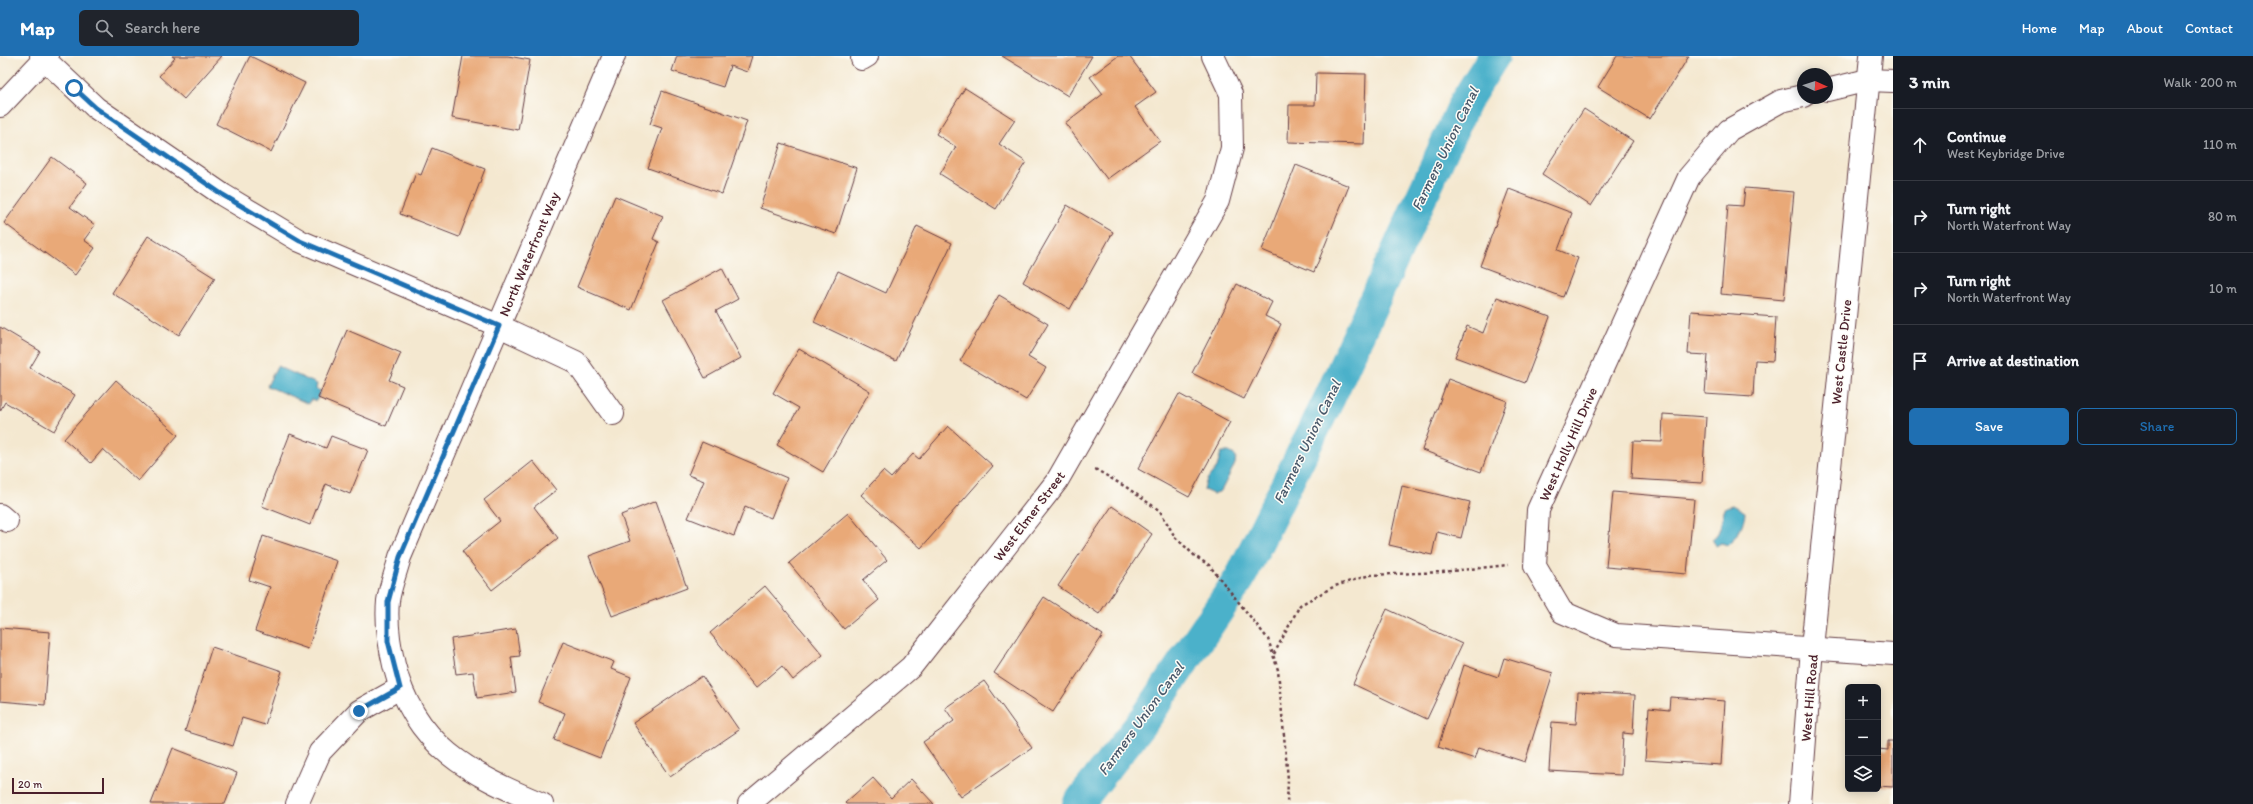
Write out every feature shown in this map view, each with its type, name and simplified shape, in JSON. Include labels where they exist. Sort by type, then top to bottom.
[{"type":"street","name":"North Waterfront Way","points":[[542,804],[490,782],[445,752],[419,724],[400,688],[388,641],[388,602],[400,557],[614,56]]},
{"type":"street","name":"West Elmer Street","points":[[748,804],[911,667],[1057,481],[1218,200],[1232,148],[1231,94],[1213,56]]},
{"type":"street","name":"West Castle Drive","points":[[1812,648],[1871,56]]},
{"type":"street","points":[[0,106],[44,57],[96,108],[223,195],[293,237],[499,326],[576,362],[614,414]]},
{"type":"street","points":[[1833,89],[1868,80],[1893,81]]},
{"type":"street","name":"West Holly Hill Drive","points":[[1797,97],[1781,101],[1729,130],[1689,177],[1538,510],[1535,566],[1562,612],[1616,635],[1812,648]]},
{"type":"street","name":"West Hill Road","points":[[1800,804],[1812,648],[1893,654]]},
{"type":"street","points":[[298,804],[320,752],[359,711],[400,688]]},
{"type":"path","points":[[1091,467],[1126,487],[1160,511],[1175,537],[1196,557],[1209,565],[1268,639],[1278,670],[1288,779],[1287,804]]},
{"type":"path","points":[[1273,655],[1300,605],[1335,586],[1370,575],[1442,572],[1511,565]]},
{"type":"water","points":[[277,366],[317,384],[316,389],[321,391],[316,401],[311,399],[309,404],[267,386]]},
{"type":"water","points":[[1222,452],[1229,452],[1236,456],[1235,464],[1221,491],[1213,494],[1204,490],[1209,477],[1217,467]]},
{"type":"water","points":[[1733,505],[1745,512],[1742,525],[1728,545],[1721,543],[1716,546],[1712,539],[1716,536],[1720,529],[1726,507]]},
{"type":"building","points":[[172,56],[222,56],[184,99],[159,76],[175,58]]},
{"type":"building","points":[[250,56],[305,83],[271,152],[216,124]]},
{"type":"building","points":[[463,56],[508,56],[530,60],[518,130],[452,118]]},
{"type":"building","points":[[677,56],[752,56],[747,72],[730,66],[723,87],[672,71]]},
{"type":"building","points":[[1002,56],[1092,56],[1068,96]]},
{"type":"building","points":[[1118,56],[1129,56],[1156,92],[1135,107],[1160,141],[1107,179],[1065,123],[1103,94],[1090,77]]},
{"type":"building","points":[[1617,56],[1689,56],[1650,119],[1598,87]]},
{"type":"building","points":[[1316,73],[1366,74],[1364,144],[1288,142],[1289,105],[1315,105]]},
{"type":"building","points":[[965,88],[1015,120],[999,144],[1026,162],[996,209],[940,174],[956,147],[936,134]]},
{"type":"building","points":[[662,91],[747,121],[722,194],[648,168],[662,128],[650,124]]},
{"type":"building","points":[[1584,109],[1633,141],[1591,206],[1542,174]]},
{"type":"building","points":[[781,143],[857,168],[836,234],[760,208]]},
{"type":"building","points":[[432,148],[485,169],[459,237],[400,214],[416,173],[421,175]]},
{"type":"building","points":[[52,157],[87,183],[70,207],[95,225],[84,240],[95,248],[75,275],[4,223]]},
{"type":"building","points":[[1296,165],[1349,186],[1314,272],[1262,250]]},
{"type":"building","points":[[1745,188],[1794,192],[1784,300],[1721,294],[1728,205],[1743,206]]},
{"type":"building","points":[[1509,189],[1572,213],[1558,250],[1578,258],[1563,297],[1480,266]]},
{"type":"building","points":[[615,196],[663,216],[653,239],[659,242],[631,310],[577,287]]},
{"type":"building","points":[[1067,205],[1113,232],[1070,309],[1023,282]]},
{"type":"building","points":[[917,226],[952,243],[896,361],[814,322],[838,271],[886,293]]},
{"type":"building","points":[[148,236],[215,278],[179,335],[112,293]]},
{"type":"building","points":[[722,268],[738,299],[716,311],[741,358],[705,378],[663,300]]},
{"type":"building","points":[[1237,284],[1272,302],[1265,316],[1281,324],[1244,399],[1192,373]]},
{"type":"building","points":[[999,295],[1048,324],[1028,357],[1046,368],[1026,400],[960,361]]},
{"type":"building","points":[[1497,297],[1550,317],[1525,383],[1455,357],[1467,326],[1483,333]]},
{"type":"building","points":[[1691,311],[1776,317],[1773,361],[1755,360],[1753,397],[1705,394],[1708,355],[1688,354]]},
{"type":"building","points":[[0,327],[40,351],[30,368],[75,395],[54,431],[5,402],[0,411]]},
{"type":"building","points":[[347,330],[401,353],[389,380],[403,386],[386,426],[318,398]]},
{"type":"building","points":[[799,349],[870,391],[823,472],[777,445],[799,408],[773,393]]},
{"type":"building","points":[[1448,379],[1507,401],[1481,472],[1422,450]]},
{"type":"building","points":[[116,380],[178,435],[138,481],[103,449],[91,463],[64,439]]},
{"type":"building","points":[[1179,394],[1230,422],[1189,497],[1138,469]]},
{"type":"building","points":[[1663,414],[1706,417],[1702,483],[1631,479],[1633,441],[1662,442]]},
{"type":"building","points":[[948,426],[993,466],[921,548],[861,495],[883,471],[891,478],[913,454],[919,459]]},
{"type":"building","points":[[290,434],[326,448],[331,436],[368,450],[350,494],[326,484],[310,525],[262,506]]},
{"type":"building","points":[[702,442],[787,478],[771,518],[745,507],[734,536],[688,518],[704,481],[688,475]]},
{"type":"building","points":[[533,461],[556,490],[534,507],[558,538],[492,590],[462,551],[500,521],[484,500]]},
{"type":"building","points":[[1402,486],[1470,502],[1461,538],[1437,532],[1432,555],[1389,545]]},
{"type":"building","points":[[1613,492],[1694,499],[1687,574],[1606,567]]},
{"type":"building","points":[[656,501],[687,588],[612,616],[589,556],[630,541],[621,515]]},
{"type":"building","points":[[1112,506],[1152,534],[1099,614],[1058,586]]},
{"type":"building","points":[[848,513],[887,560],[863,580],[879,600],[844,629],[789,563]]},
{"type":"building","points":[[263,536],[337,561],[308,649],[255,631],[270,587],[249,580]]},
{"type":"building","points":[[765,586],[823,655],[793,680],[782,666],[756,688],[710,633]]},
{"type":"building","points":[[1044,597],[1103,635],[1053,712],[994,673]]},
{"type":"building","points":[[1387,609],[1462,644],[1427,719],[1353,684]]},
{"type":"building","points":[[0,628],[50,632],[45,705],[0,701]]},
{"type":"building","points":[[516,629],[520,656],[511,657],[516,692],[477,698],[473,672],[456,674],[451,639]]},
{"type":"building","points":[[563,642],[614,662],[611,669],[631,677],[600,758],[554,740],[565,713],[538,702]]},
{"type":"building","points":[[212,647],[282,671],[265,725],[242,718],[233,746],[185,731]]},
{"type":"building","points":[[1504,658],[1553,673],[1525,762],[1479,747],[1475,759],[1438,747],[1464,665],[1498,677]]},
{"type":"building","points":[[702,676],[739,730],[670,777],[633,723]]},
{"type":"building","points":[[984,681],[1032,748],[961,797],[923,742],[954,721],[945,708]]},
{"type":"building","points":[[1578,692],[1635,695],[1633,734],[1623,733],[1621,775],[1549,771],[1552,722],[1576,724]]},
{"type":"building","points":[[1670,697],[1725,701],[1721,765],[1645,760],[1649,708],[1669,710]]},
{"type":"building","points":[[1888,741],[1893,741],[1893,787],[1881,786],[1881,749],[1888,750]]},
{"type":"building","points":[[173,748],[237,773],[225,804],[151,804]]},
{"type":"building","points":[[873,778],[891,798],[911,779],[934,804],[845,803]]},
{"type":"waterway","name":"Farmers Union Canal","points":[[1078,804],[1147,716],[1240,578],[1329,399],[1465,102],[1494,56]]},
{"type":"route","points":[[74,88],[96,108],[223,195],[300,241],[499,326],[400,557],[388,602],[388,641],[400,688],[359,711]]}]
